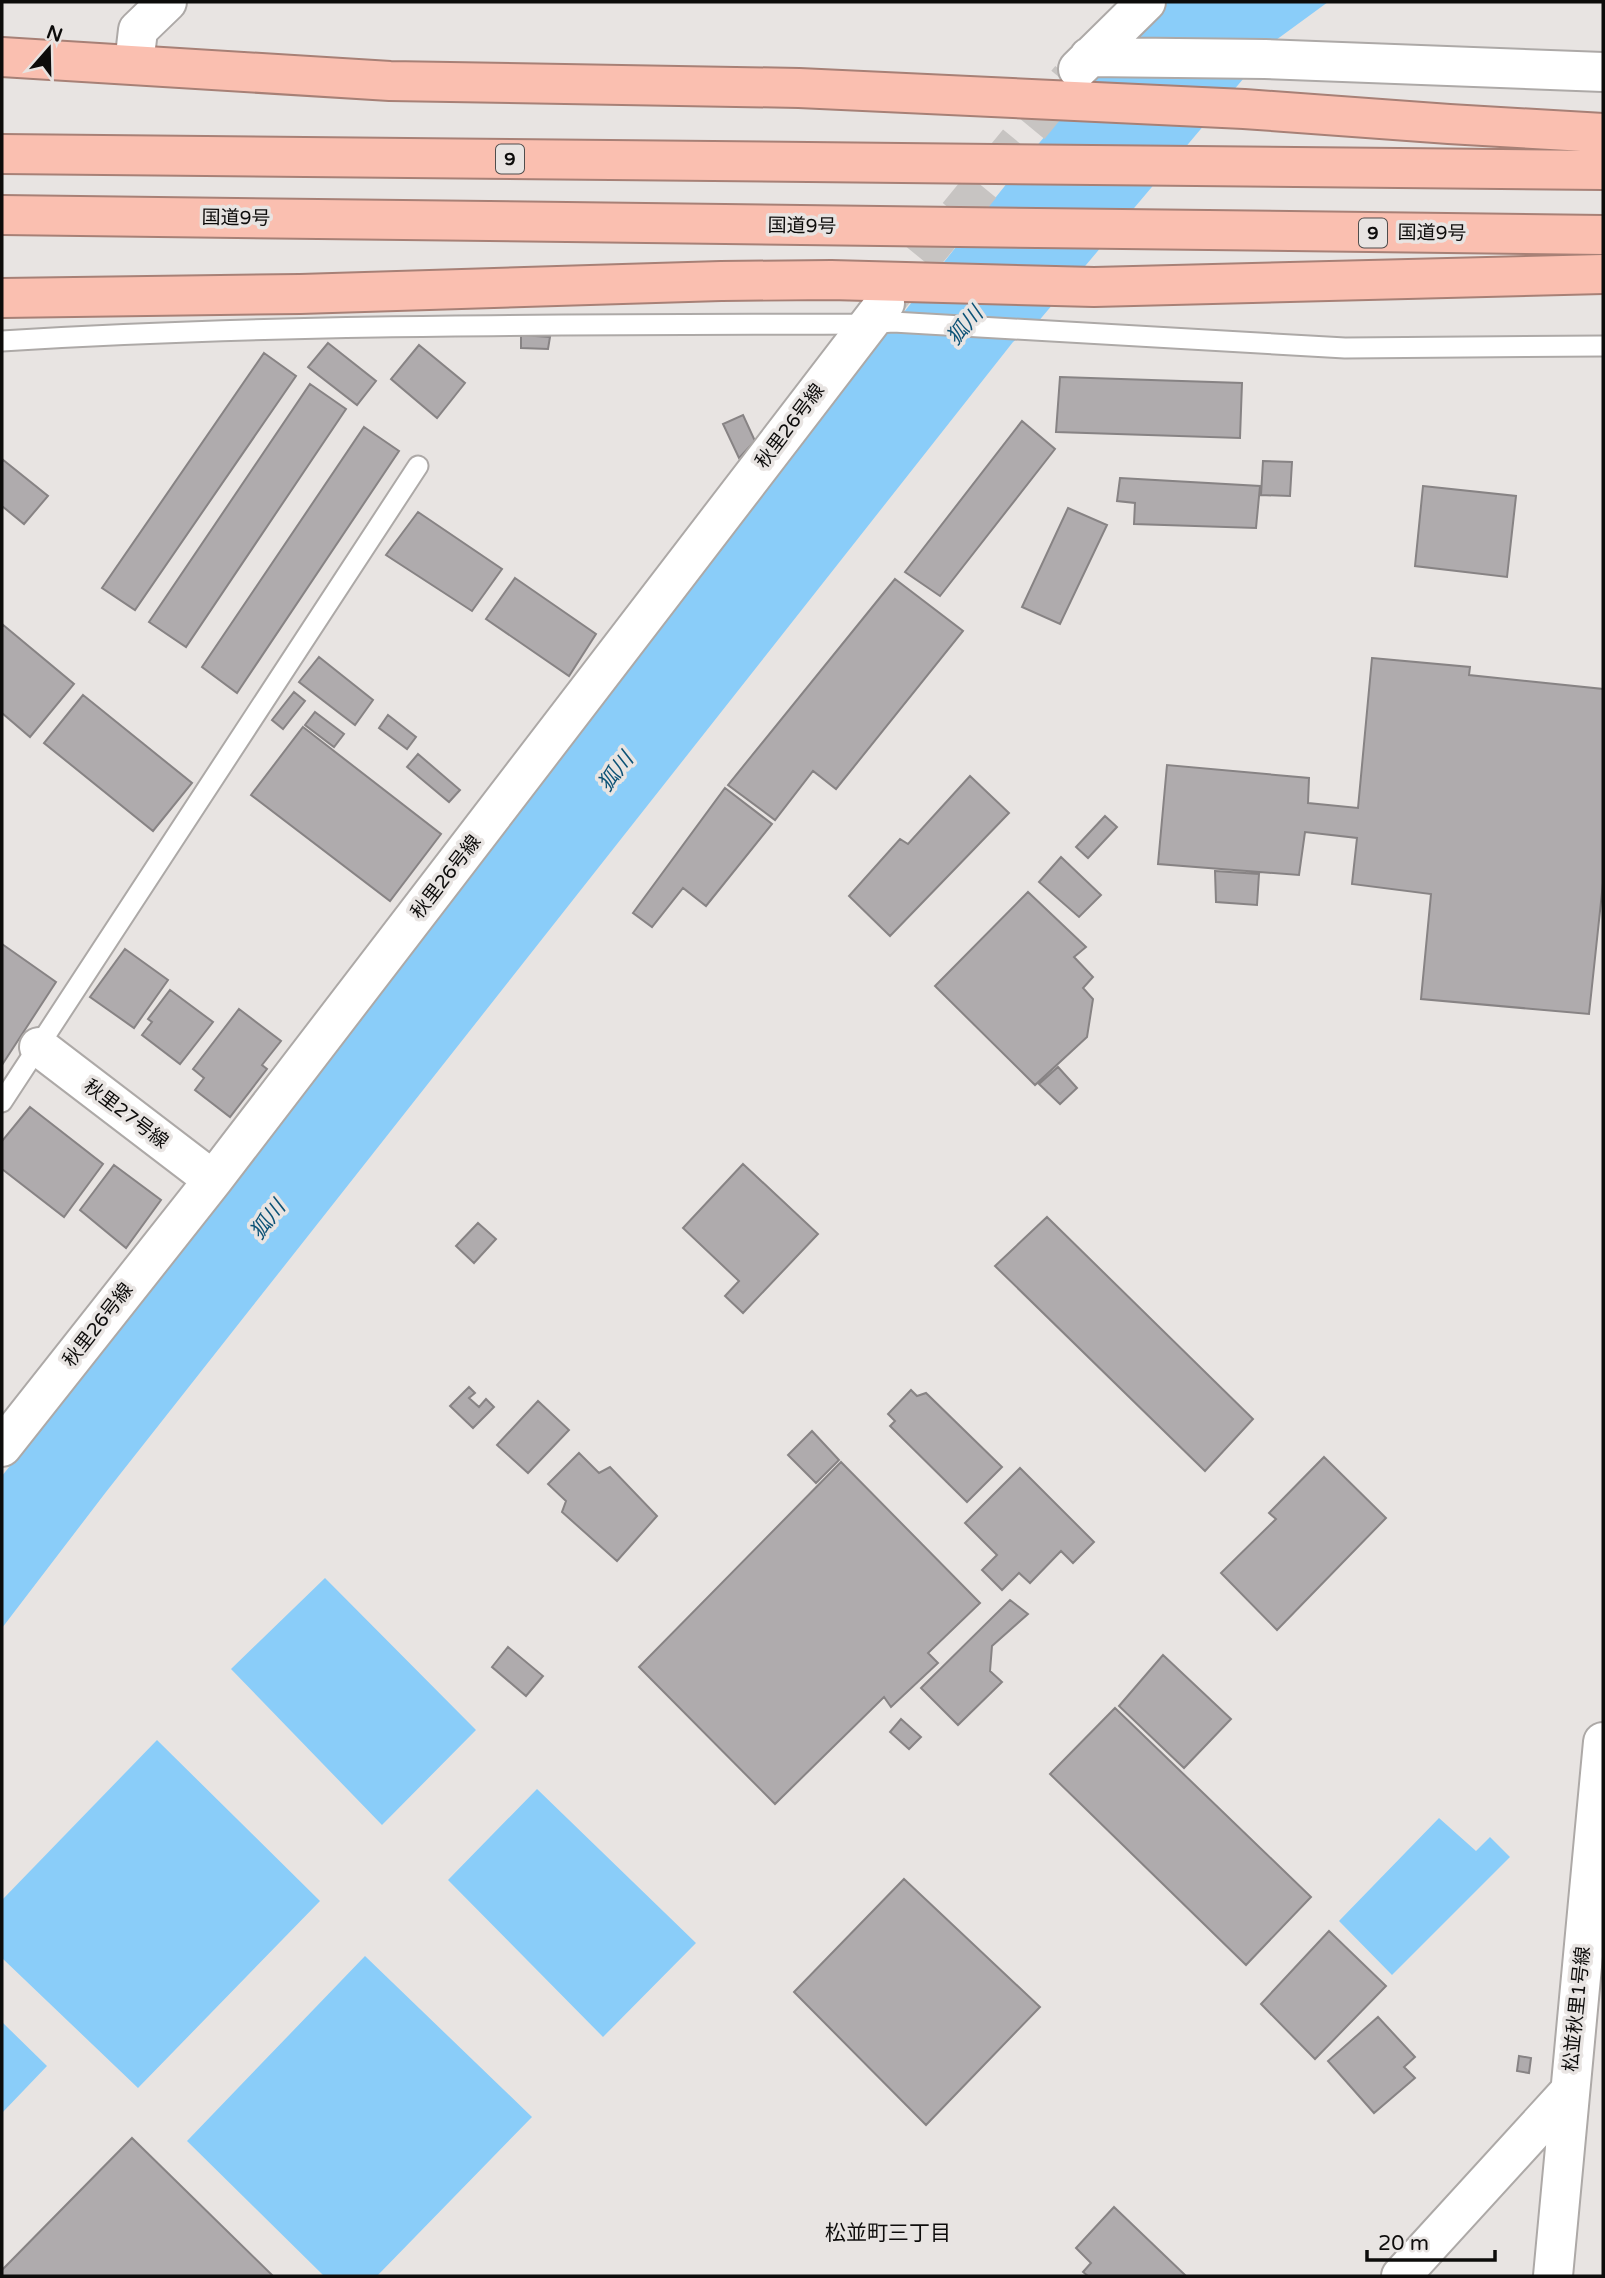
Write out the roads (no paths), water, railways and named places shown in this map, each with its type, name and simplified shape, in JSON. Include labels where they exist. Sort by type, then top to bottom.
[{"type":"highway","points":[[2,57],[390,81],[799,89],[1086,73],[1244,109],[1603,133]]},
{"type":"highway","name":"9","points":[[2,154],[1603,170]]},
{"type":"highway","name":"国道9号","points":[[2,215],[1603,235]]},
{"type":"highway","points":[[2,298],[300,294],[721,281],[1094,287],[1603,274]]},
{"type":"highway","points":[[2,314],[300,294]]},
{"type":"street","points":[[134,64],[138,30],[167,2]]},
{"type":"street","points":[[1086,73],[1146,2]]},
{"type":"street","points":[[1086,73],[1265,59],[1603,72]]},
{"type":"street","name":"秋里26号線","points":[[2,1447],[213,1180],[724,514],[882,316]]},
{"type":"street","name":"秋里27号線","points":[[39,1047],[213,1180]]},
{"type":"street","name":"松並秋里1号線","points":[[1553,2276],[1603,1742]]},
{"type":"street","points":[[1401,2276],[1569,2092]]},
{"type":"lane","points":[[2,341],[109,334],[882,316],[1042,331],[1345,348],[1603,346]]},
{"type":"lane","points":[[2,1102],[418,466]]},
{"type":"water","name":"狐川","points":[[1166,2],[1328,2],[1276,40],[1037,323],[1013,342],[106,1492],[2,1628],[2,1476],[562,758],[816,422],[1040,142],[1127,40]]},
{"type":"water","points":[[325,1578],[476,1730],[382,1825],[231,1669]]},
{"type":"water","points":[[157,1740],[320,1901],[138,2088],[2,1958],[2,1900]]},
{"type":"water","points":[[537,1789],[696,1943],[603,2037],[448,1880]]},
{"type":"water","points":[[1439,1818],[1476,1851],[1490,1837],[1510,1857],[1392,1975],[1339,1921]]},
{"type":"water","points":[[365,1956],[532,2117],[377,2276],[324,2276],[187,2141]]},
{"type":"water","points":[[2,2022],[47,2066],[2,2113]]},
{"type":"tunnel","points":[[885,303],[1070,78]]},
{"type":"district","name":"松並町三丁目","points":[[888,2233]]}]
